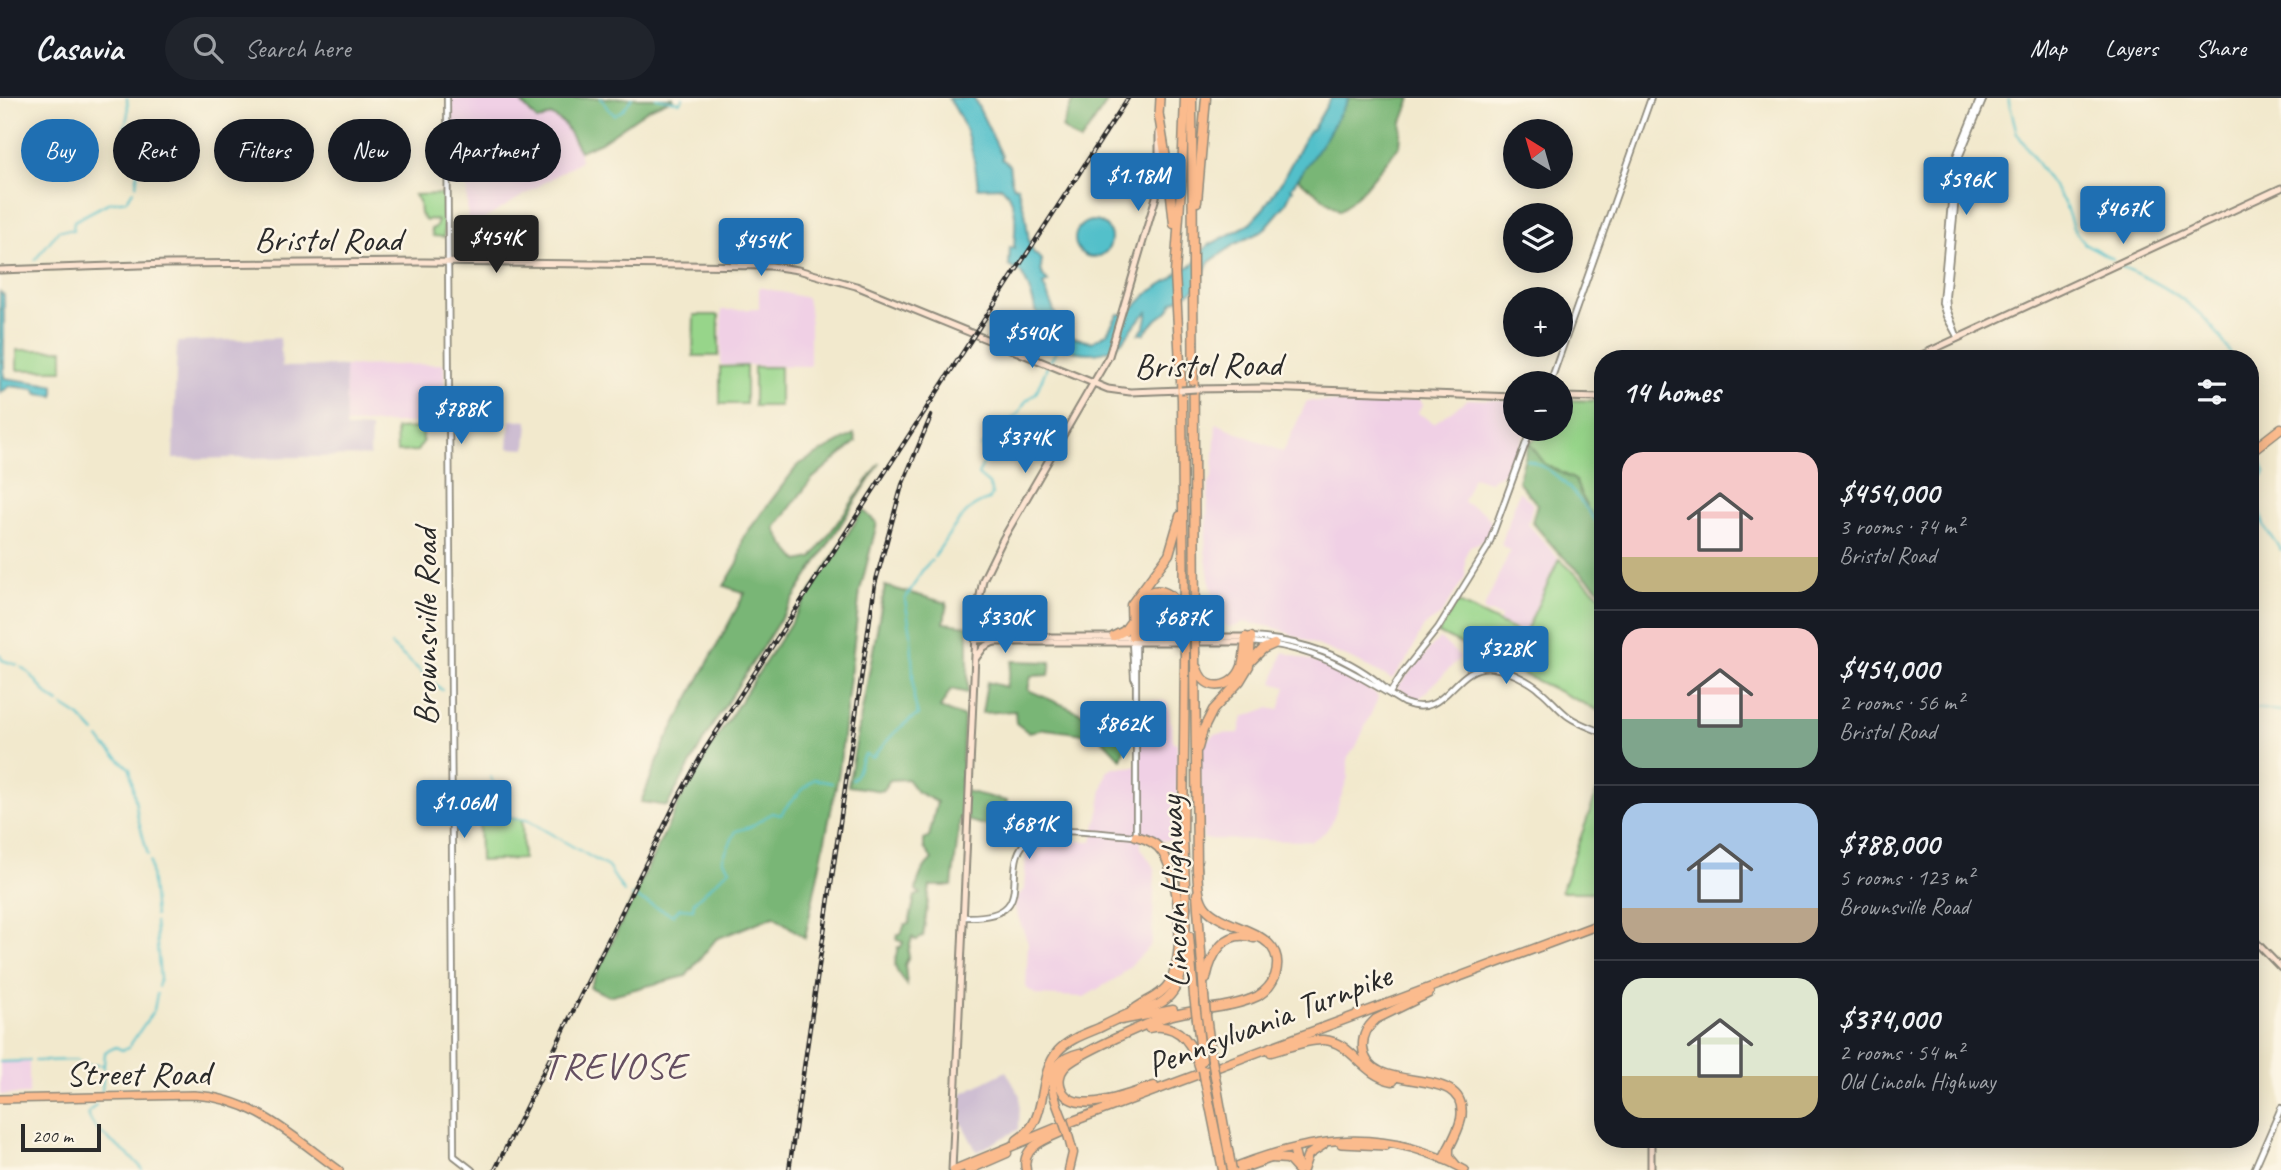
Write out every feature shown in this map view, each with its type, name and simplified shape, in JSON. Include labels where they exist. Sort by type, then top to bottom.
[{"type":"highway","points":[[1175,255],[1183,163],[1185,98]]},
{"type":"highway","points":[[1192,98],[1193,237]]},
{"type":"highway","points":[[1193,237],[1206,98]]},
{"type":"highway","points":[[1160,116],[1171,188],[1175,255]]},
{"type":"highway","name":"Lincoln Highway","points":[[1193,237],[1195,765],[1198,919],[1204,996],[1201,1017],[1205,1083],[1223,1168]]},
{"type":"highway","name":"Lincoln Highway","points":[[1175,255],[1182,399],[1186,906],[1194,996],[1212,1060],[1232,1170]]},
{"type":"highway","points":[[2259,441],[2281,425]]},
{"type":"highway","points":[[2259,444],[2281,425]]},
{"type":"highway","points":[[1134,639],[1131,605],[1169,554],[1183,503]]},
{"type":"highway","points":[[1114,636],[1124,631],[1134,619],[1142,599],[1153,591],[1162,591],[1177,601],[1184,625]]},
{"type":"highway","points":[[1134,619],[1160,636]]},
{"type":"highway","points":[[1195,656],[1203,681],[1209,685],[1221,686],[1237,675],[1248,639]]},
{"type":"highway","points":[[1248,639],[1250,662]]},
{"type":"highway","points":[[1195,765],[1206,722],[1217,705],[1245,675],[1250,662],[1263,649],[1275,644]]},
{"type":"highway","points":[[1128,1014],[1168,985],[1174,972],[1178,949],[1178,910],[1171,873],[1162,852],[1147,840],[1136,836]]},
{"type":"highway","points":[[1139,846],[1142,841],[1147,840]]},
{"type":"highway","points":[[1061,1121],[1052,1089],[1054,1073],[1066,1059],[1168,1016],[1255,997],[1274,979],[1276,958],[1269,944],[1257,935],[1209,911],[1200,896],[1197,867]]},
{"type":"highway","points":[[989,1154],[1024,1135],[1034,1125],[1040,1110],[1047,1073],[1054,1058],[1068,1042],[1128,1014],[1162,1003],[1177,986],[1182,967],[1186,906]]},
{"type":"highway","name":"Pennsylvania Turnpike","points":[[954,1170],[1204,1071],[1594,928]]},
{"type":"highway","name":"Pennsylvania Turnpike","points":[[968,1170],[1594,928]]},
{"type":"highway","points":[[1116,1020],[1132,1020],[1254,993],[1266,985],[1272,973],[1272,959],[1266,946],[1255,938],[1243,935],[1222,943],[1214,952],[1209,965],[1204,996]]},
{"type":"highway","points":[[1438,989],[1376,1019],[1366,1030],[1363,1050],[1368,1062],[1379,1072],[1438,1084],[1451,1090],[1458,1100],[1461,1113],[1459,1126],[1441,1160]]},
{"type":"highway","points":[[1089,1051],[1068,1064],[1060,1075],[1061,1090],[1074,1101],[1103,1101],[1204,1071],[1191,1045],[1176,1031],[1160,1026],[1133,1032]]},
{"type":"highway","points":[[1271,1052],[1318,1040],[1332,1042],[1345,1048],[1380,1079],[1444,1091],[1456,1105],[1457,1118],[1441,1160]]},
{"type":"highway","points":[[1047,1073],[1049,1095],[1067,1133],[1073,1153],[1066,1170]]},
{"type":"highway","points":[[1026,1170],[1025,1158],[1031,1148],[1067,1133]]},
{"type":"highway","points":[[1301,1170],[1308,1155],[1323,1145]]},
{"type":"highway","points":[[1450,1145],[1448,1154],[1455,1167]]},
{"type":"highway","points":[[1295,1149],[1301,1170]]},
{"type":"highway","points":[[1271,1158],[1288,1159],[1301,1170]]},
{"type":"main road","points":[[954,1170],[963,918],[980,591],[990,564],[1110,353],[1157,190],[1160,98]]},
{"type":"main road","points":[[1930,350],[2281,188]]},
{"type":"main road","name":"Bristol Road","points":[[0,270],[155,264],[446,262],[761,265],[789,268],[866,289],[1108,389],[1130,392],[1263,388],[1503,397]]},
{"type":"main road","points":[[1573,397],[1594,398]]},
{"type":"main road","points":[[977,617],[984,631],[995,640]]},
{"type":"main road","points":[[975,661],[981,650],[995,640],[1114,636],[1134,639],[1160,636],[1248,639]]},
{"type":"main road","points":[[976,640],[1248,639]]},
{"type":"main road","points":[[2259,945],[2281,968]]},
{"type":"main road","name":"Street Road","points":[[0,1099],[194,1095],[220,1098],[255,1110],[340,1170]]},
{"type":"main road","points":[[1223,1168],[1260,1156],[1335,1140],[1364,1139],[1409,1146],[1465,1170]]},
{"type":"main road","points":[[1240,1170],[1295,1149],[1323,1145],[1384,1146],[1441,1160]]},
{"type":"main road","points":[[1651,1148],[1651,1170]]},
{"type":"street","name":"Brownsville Road","points":[[447,98],[454,1156],[472,1170]]},
{"type":"street","points":[[1554,371],[1651,98]]},
{"type":"street","points":[[1957,336],[1947,309],[1946,296],[1958,171],[1963,146],[1982,98]]},
{"type":"street","points":[[1390,693],[1438,628],[1488,547],[1527,441]]},
{"type":"street","points":[[963,918],[993,916],[1009,904],[1013,896],[1019,852],[1034,836],[1051,832],[1136,836],[1134,639]]},
{"type":"street","points":[[1248,639],[1284,641],[1323,652],[1354,667],[1390,693]]},
{"type":"street","points":[[1248,639],[1307,652],[1334,662],[1411,705],[1430,705],[1445,697],[1469,673],[1481,668],[1493,668],[1532,684],[1571,718],[1594,729]]},
{"type":"street","points":[[1379,684],[1388,685],[1399,679]]},
{"type":"street","points":[[2254,1170],[2281,1108]]},
{"type":"shaded area","points":[[447,98],[517,98],[536,119],[447,119]]},
{"type":"shaded area","points":[[561,122],[580,151],[580,161],[561,173]]},
{"type":"shaded area","points":[[466,182],[545,182],[468,229]]},
{"type":"shaded area","points":[[759,287],[807,298],[810,314],[810,366],[721,365],[722,310],[759,309]]},
{"type":"shaded area","points":[[280,338],[282,367],[345,366],[346,428],[371,428],[370,456],[173,459],[177,342]]},
{"type":"shaded area","points":[[444,364],[445,422],[346,424],[345,366]]},
{"type":"shaded area","points":[[1394,397],[1420,399],[1422,405],[1418,413],[1434,423],[1468,399],[1503,400],[1503,441],[1521,441],[1511,467],[1489,482],[1473,477],[1463,502],[1482,511],[1490,519],[1488,536],[1470,546],[1465,556],[1465,577],[1441,615],[1424,626],[1407,660],[1392,679],[1354,660],[1273,627],[1243,622],[1228,627],[1221,623],[1209,578],[1205,549],[1216,423],[1283,452],[1307,401],[1390,404]]},
{"type":"shaded area","points":[[510,420],[528,421],[526,449],[508,448]]},
{"type":"shaded area","points":[[1519,491],[1533,504],[1528,524],[1558,558],[1524,632],[1500,622],[1501,617],[1483,610],[1510,551],[1501,545]]},
{"type":"shaded area","points":[[1439,638],[1461,657],[1417,701],[1397,687]]},
{"type":"shaded area","points":[[1283,652],[1336,669],[1376,694],[1378,698],[1355,749],[1348,756],[1348,777],[1332,822],[1325,832],[1312,841],[1203,839],[1199,753],[1201,746],[1214,734],[1239,733],[1243,717],[1268,708],[1279,710],[1286,687],[1273,683]]},
{"type":"shaded area","points":[[1139,700],[1164,701],[1168,704],[1173,742],[1177,743],[1178,839],[1159,841],[1153,835],[1141,833],[1141,848],[1155,869],[1150,946],[1120,976],[1084,997],[1037,995],[1026,988],[1028,943],[1014,906],[1017,897],[1024,890],[1026,852],[1033,845],[1092,841],[1107,772],[1113,768],[1140,766]]},
{"type":"shaded area","points":[[0,1061],[29,1061],[29,1094],[0,1095]]},
{"type":"shaded area","points":[[1006,1071],[1020,1096],[1019,1129],[977,1152],[959,1118],[961,1094]]},
{"type":"green space","points":[[517,98],[674,98],[649,109],[601,142],[580,151],[561,119],[551,115],[536,119]]},
{"type":"green space","points":[[1077,98],[1110,98],[1080,142],[1062,128],[1072,102]]},
{"type":"green space","points":[[1344,98],[1411,98],[1402,122],[1400,145],[1362,191],[1340,211],[1298,179]]},
{"type":"green space","points":[[444,194],[444,237],[433,236],[431,229],[436,227],[438,221],[426,221],[420,214],[419,201],[414,195]]},
{"type":"green space","points":[[694,315],[719,315],[719,356],[693,356]]},
{"type":"green space","points":[[17,350],[63,350],[63,370],[17,370]]},
{"type":"green space","points":[[746,366],[746,404],[720,404],[720,367]]},
{"type":"green space","points":[[754,367],[780,367],[780,406],[754,406]]},
{"type":"green space","points":[[1573,400],[1594,401],[1594,517],[1587,508],[1575,480],[1545,464],[1529,443],[1573,441]]},
{"type":"green space","points":[[423,428],[423,442],[417,451],[397,452],[396,429]]},
{"type":"green space","points":[[854,434],[856,442],[812,479],[775,528],[798,561],[812,558],[880,463],[709,731],[667,806],[641,802],[665,743],[745,593],[724,586],[739,561],[743,538],[798,465]]},
{"type":"green space","points":[[1529,443],[1545,464],[1575,480],[1587,508],[1594,517],[1594,585],[1558,552],[1532,522],[1537,504],[1518,481]]},
{"type":"green space","points":[[863,510],[877,523],[860,591],[839,771],[805,938],[774,916],[716,939],[686,976],[608,996],[590,987],[691,778]]},
{"type":"green space","points":[[1559,559],[1594,590],[1594,709],[1438,633],[1457,602],[1524,635]]},
{"type":"green space","points":[[885,586],[947,603],[944,623],[968,626],[968,693],[951,689],[940,708],[964,717],[961,790],[1007,801],[1004,831],[960,818],[952,886],[930,886],[923,937],[916,940],[912,937],[905,965],[907,985],[896,968],[898,947],[901,947],[903,942],[897,940],[905,924],[909,924],[915,896],[921,894],[916,890],[918,881],[932,859],[924,848],[924,840],[929,837],[937,802],[917,792],[907,779],[890,780],[882,791],[848,786]]},
{"type":"green space","points":[[1012,661],[1051,662],[1049,675],[1031,676],[1028,690],[1093,718],[1127,741],[1121,759],[1099,736],[1046,729],[1028,732],[1016,723],[1015,711],[982,713],[987,682],[1006,687]]},
{"type":"green space","points":[[1594,800],[1594,892],[1561,892]]},
{"type":"green space","points":[[479,812],[522,820],[523,859],[480,861]]},
{"type":"water","points":[[948,98],[974,98],[1002,159],[1009,165],[1014,187],[1017,186],[1025,212],[1029,242],[1033,252],[1042,260],[1042,272],[1048,282],[1043,285],[1062,329],[1065,335],[1092,342],[1107,333],[1118,314],[1125,314],[1151,291],[1182,269],[1193,265],[1207,246],[1248,225],[1282,181],[1308,132],[1313,129],[1331,98],[1349,98],[1291,188],[1293,189],[1285,205],[1263,231],[1237,243],[1208,263],[1198,287],[1173,302],[1168,311],[1144,334],[1139,334],[1145,326],[1148,312],[1120,344],[1106,351],[1092,353],[1063,348],[1053,341],[1040,324],[1024,278],[1009,266],[1010,247],[1014,248],[1015,232],[1012,200],[1002,187],[978,188],[969,141],[961,119]]},
{"type":"water","points":[[1093,221],[1106,226],[1111,239],[1106,252],[1093,257],[1080,252],[1075,239],[1080,226]]},
{"type":"water","points":[[0,292],[4,295],[4,378],[54,385],[54,396],[38,394],[34,389],[10,386],[0,393]]},
{"type":"waterway","points":[[127,98],[128,113],[124,132],[133,145],[131,155],[137,170],[136,185]]},
{"type":"waterway","points":[[601,98],[615,115],[623,110],[632,98]]},
{"type":"waterway","points":[[656,98],[680,102],[683,98]]},
{"type":"waterway","points":[[2008,98],[2017,133],[2065,204],[2073,228],[2084,243],[2113,259]]},
{"type":"waterway","points":[[35,260],[59,230],[73,230],[74,221],[108,203],[127,200],[133,191]]},
{"type":"waterway","points":[[2120,266],[2170,291],[2200,313],[2228,350]]},
{"type":"waterway","points":[[1050,361],[1059,347]]},
{"type":"waterway","points":[[934,557],[964,515],[979,503],[988,500],[992,494],[989,484],[978,475],[984,461],[981,446],[994,440],[1001,443],[1006,434],[1007,423],[1036,393],[1047,367]]},
{"type":"waterway","points":[[2259,481],[2265,473],[2260,459]]},
{"type":"waterway","points":[[1527,460],[1560,479],[1594,518]]},
{"type":"waterway","points":[[2259,504],[2264,526],[2281,550]]},
{"type":"waterway","points":[[2259,518],[2263,524]]},
{"type":"waterway","points":[[852,780],[865,754],[872,758],[899,729],[918,715],[914,699],[911,633],[905,600],[923,569],[932,560]]},
{"type":"waterway","points":[[391,645],[442,690]]},
{"type":"waterway","points":[[0,654],[2,660],[17,665]]},
{"type":"waterway","points":[[21,667],[59,703]]},
{"type":"waterway","points":[[63,706],[80,717],[95,733]]},
{"type":"waterway","points":[[2259,709],[2281,711]]},
{"type":"waterway","points":[[99,738],[130,769],[138,818],[148,855]]},
{"type":"waterway","points":[[491,777],[498,797]]},
{"type":"waterway","points":[[632,896],[673,915],[680,908],[693,909],[694,902],[730,869],[722,860],[736,831],[750,827],[772,813],[781,815],[790,802],[814,779],[832,783]]},
{"type":"waterway","points":[[500,805],[507,818],[527,820],[608,867],[624,892]]},
{"type":"waterway","points":[[150,861],[155,916]]},
{"type":"waterway","points":[[155,922],[160,979],[158,987]]},
{"type":"waterway","points":[[102,1091],[105,1052],[116,1047],[122,1050],[128,1048],[154,1010],[157,994]]},
{"type":"waterway","points":[[35,1061],[76,1060],[85,1065],[102,1065]]},
{"type":"waterway","points":[[0,1062],[30,1061]]},
{"type":"waterway","points":[[96,1105],[88,1113],[96,1128],[143,1170]]},
{"type":"railway","points":[[495,1170],[678,798],[704,751],[1128,98]]},
{"type":"railway","points":[[789,1170],[875,584],[902,485],[931,416]]},
{"type":"district","name":"TREVOSE","points":[[615,1065]]}]
